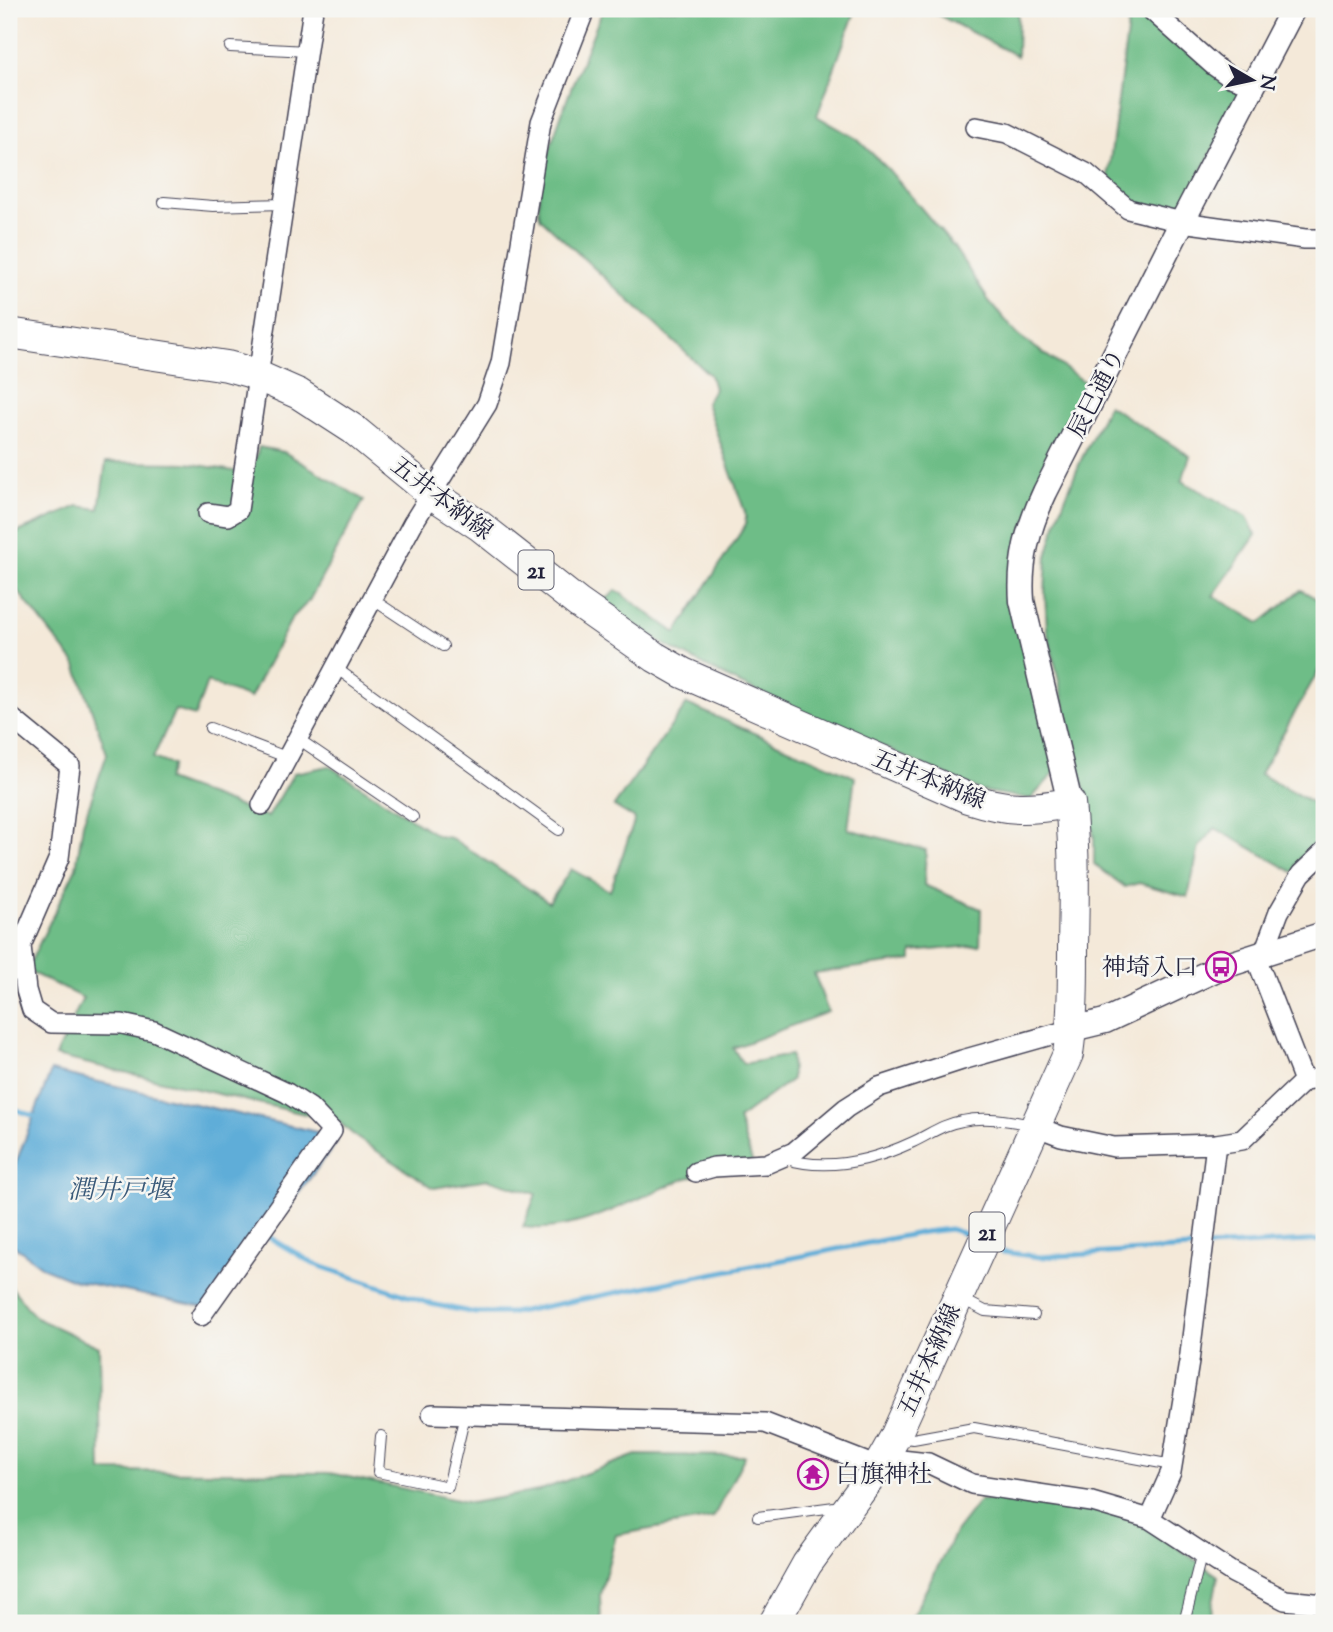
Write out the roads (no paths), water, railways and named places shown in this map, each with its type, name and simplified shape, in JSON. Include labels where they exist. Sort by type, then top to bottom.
[{"type":"main road","name":"五井本納線","points":[[9,333],[227,366],[299,394],[377,448],[432,494],[480,526],[628,640],[683,673],[968,798],[1020,809],[1070,803],[1074,854],[1072,1029],[1068,1054],[885,1454],[853,1504],[807,1564],[774,1623]]},
{"type":"street","points":[[208,513],[228,516],[238,510],[313,9]]},
{"type":"street","points":[[262,805],[372,599],[487,404],[500,363],[541,122],[585,9]]},
{"type":"street","points":[[1150,9],[1213,65],[1230,77],[1255,85]]},
{"type":"street","name":"辰巳通り","points":[[1070,803],[1023,601],[1021,580],[1024,549],[1034,515],[1045,492],[1293,9]]},
{"type":"street","points":[[976,127],[1007,133],[1086,173],[1128,209],[1182,222],[1324,240]]},
{"type":"street","points":[[9,716],[70,766],[59,858],[9,973]]},
{"type":"street","points":[[1304,1081],[1259,954],[1301,874],[1324,852]]},
{"type":"street","points":[[696,1172],[714,1167],[766,1164],[794,1152],[855,1102],[879,1087],[962,1060],[1105,1021],[1222,967],[1324,934]]},
{"type":"street","points":[[21,946],[26,990],[32,1010],[51,1023],[122,1024],[154,1031],[287,1093],[310,1108],[332,1131],[201,1316]]},
{"type":"street","points":[[1035,1126],[1061,1136],[1114,1147],[1216,1144],[1242,1140],[1304,1081],[1324,1078]]},
{"type":"street","points":[[1150,1519],[1171,1472],[1189,1362],[1216,1144]]},
{"type":"street","points":[[432,1414],[765,1423],[928,1463],[972,1484],[1092,1502],[1150,1519],[1234,1573],[1285,1600],[1324,1604]]},
{"type":"lane","points":[[230,47],[307,51]]},
{"type":"lane","points":[[164,202],[213,206],[284,204]]},
{"type":"lane","points":[[372,599],[443,646]]},
{"type":"lane","points":[[336,668],[559,830]]},
{"type":"lane","points":[[210,728],[286,757]]},
{"type":"lane","points":[[297,738],[413,817]]},
{"type":"lane","points":[[783,1157],[801,1164],[842,1164],[879,1156],[942,1126],[978,1118],[1035,1126]]},
{"type":"lane","points":[[958,1297],[985,1311],[1034,1315]]},
{"type":"lane","points":[[381,1436],[378,1472],[448,1487],[465,1415]]},
{"type":"lane","points":[[885,1454],[913,1439],[974,1428],[1172,1465]]},
{"type":"lane","points":[[758,1517],[853,1504]]},
{"type":"lane","points":[[1184,1623],[1202,1551]]},
{"type":"water","name":"潤井戸堰","points":[[51,1071],[330,1135],[337,1142],[212,1309],[76,1281],[44,1268],[9,1242],[9,1181]]},
{"type":"waterway","points":[[9,1107],[34,1116]]},
{"type":"waterway","points":[[267,1236],[314,1264],[431,1304],[475,1313],[512,1313],[924,1232],[950,1229],[974,1237]]},
{"type":"waterway","points":[[992,1247],[1003,1252],[1040,1257],[1324,1240]]},
{"type":"place","name":"神埼入口","points":[[1221,967]]},
{"type":"place","name":"白旗神社","points":[[813,1474]]}]
